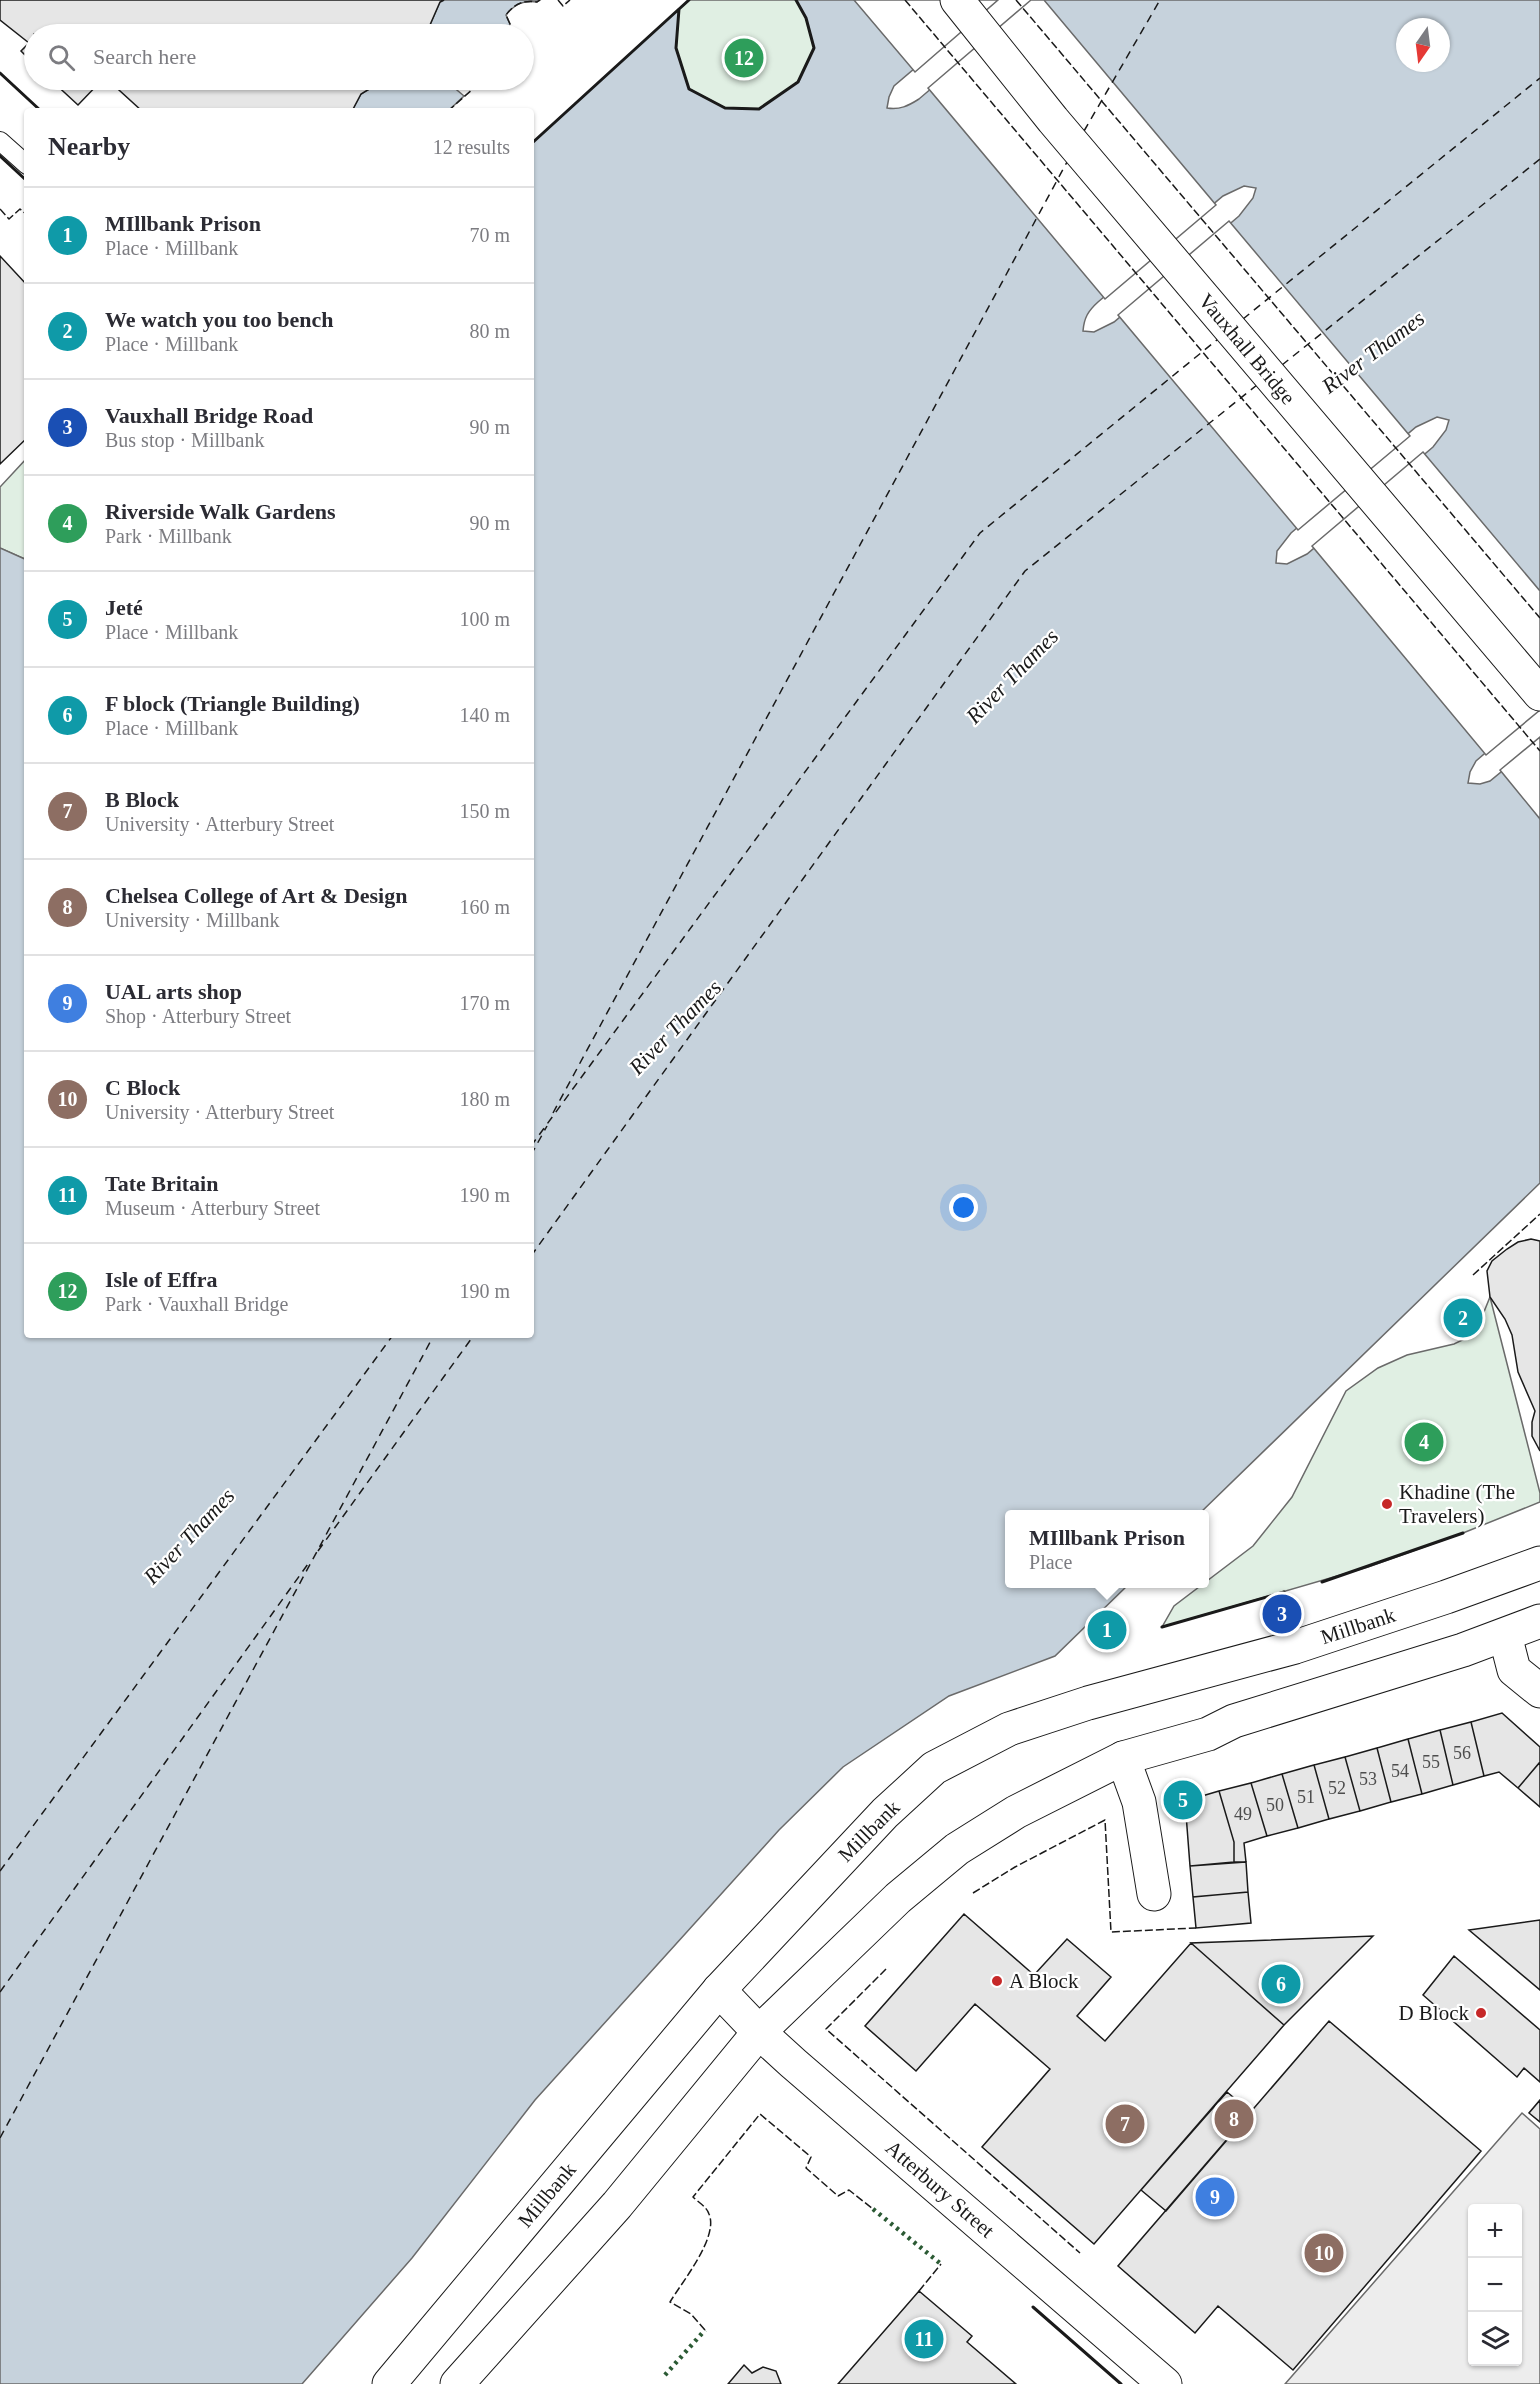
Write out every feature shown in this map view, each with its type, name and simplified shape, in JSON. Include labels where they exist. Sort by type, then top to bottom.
[{"type":"main road","name":"Vauxhall Bridge","points":[[957,0],[1053,120],[1540,694]]},
{"type":"main road","name":"Millbank","points":[[389,2384],[719,1990],[885,1813],[934,1768],[1000,1734],[1088,1703],[1295,1647],[1540,1563]]},
{"type":"main road","points":[[457,2384],[617,2205],[759,2032],[898,1898],[957,1849],[1016,1812],[1124,1758],[1208,1734],[1234,1721],[1463,1650],[1540,1621]]},
{"type":"main road","points":[[1505,1635],[1514,1670],[1540,1691]]},
{"type":"main road","points":[[1124,1758],[1139,1802],[1154,1894]]},
{"type":"main road","name":"Atterbury Street","points":[[719,1990],[759,2032],[1165,2384]]},
{"type":"lane","points":[[0,141],[24,162]]},
{"type":"green space","points":[[689,0],[796,0],[806,18],[814,48],[798,82],[759,109],[725,108],[689,89],[676,48],[679,9]]},
{"type":"green space","points":[[24,461],[24,559],[0,548],[0,487]]},
{"type":"green space","points":[[1490,1297],[1540,1493],[1540,1502],[1368,1567],[1162,1627],[1174,1606],[1198,1588],[1209,1588],[1209,1579],[1253,1546],[1292,1497],[1346,1391],[1378,1368],[1407,1355],[1454,1344],[1475,1334]]},
{"type":"shaded area","points":[[1522,2113],[1540,2129],[1540,2384],[1285,2384]]},
{"type":"water","points":[[444,0],[540,0],[520,4],[509,11],[506,15],[510,24],[430,24],[440,2]]},
{"type":"water","name":"River Thames","points":[[796,0],[995,0],[894,86],[887,108],[900,108],[919,99],[1035,0],[1540,0],[1540,706],[1476,761],[1470,772],[1468,783],[1480,784],[1490,781],[1540,740],[1540,1183],[1203,1510],[1005,1510],[1005,1588],[1125,1588],[1055,1656],[949,1696],[843,1767],[779,1830],[535,2100],[412,2258],[302,2384],[0,2384],[0,548],[24,559],[24,1338],[534,1338],[534,141],[679,9],[676,48],[689,89],[725,108],[759,109],[798,82],[814,48],[806,18]],"holes":[[[1244,186],[1256,188],[1253,198],[1239,216],[1114,322],[1094,332],[1083,331],[1086,318],[1095,305],[1223,196]],[[1437,417],[1449,420],[1446,430],[1433,447],[1307,554],[1287,564],[1276,563],[1277,551],[1291,533],[1416,427]]]},
{"type":"water","points":[[368,90],[457,90],[464,96],[451,108],[354,108],[361,94]]},
{"type":"pier","points":[[854,0],[998,0],[915,72]]},
{"type":"pier","points":[[1031,0],[1044,0],[1216,205],[1105,299],[928,88]]},
{"type":"pier","points":[[1229,221],[1410,436],[1298,530],[1118,315]]},
{"type":"pier","points":[[1423,452],[1540,591],[1540,710],[1486,755],[1312,546]]},
{"type":"pier","points":[[1540,737],[1540,819],[1500,770]]},
{"type":"building","points":[[0,0],[444,0],[440,2],[430,24],[24,24],[24,39],[0,20]]},
{"type":"building","points":[[62,90],[92,90],[78,105]]},
{"type":"building","points":[[119,90],[368,90],[361,94],[354,108],[139,108]]},
{"type":"building","points":[[0,256],[24,282],[24,441],[0,464]]},
{"type":"building","points":[[1531,1239],[1540,1241],[1540,1451],[1532,1436],[1535,1411],[1518,1372],[1512,1335],[1505,1319],[1490,1297],[1487,1271],[1492,1261],[1507,1249],[1518,1242]]},
{"type":"building","points":[[1502,1713],[1540,1747],[1540,1762],[1518,1788],[1499,1772],[1484,1776],[1471,1722]]},
{"type":"building","points":[[1471,1722],[1484,1776],[1453,1785],[1440,1730]]},
{"type":"building","points":[[1440,1730],[1453,1785],[1422,1794],[1408,1739]]},
{"type":"building","points":[[1408,1739],[1422,1794],[1391,1802],[1377,1748]]},
{"type":"building","points":[[1377,1748],[1391,1802],[1360,1811],[1345,1757]]},
{"type":"building","points":[[1345,1757],[1360,1811],[1329,1819],[1314,1765]]},
{"type":"building","points":[[1540,1762],[1540,1807],[1518,1788]]},
{"type":"building","points":[[1314,1765],[1329,1819],[1298,1828],[1282,1774]]},
{"type":"building","points":[[1282,1774],[1298,1828],[1267,1836],[1251,1783]]},
{"type":"building","points":[[1251,1783],[1267,1836],[1244,1843],[1246,1862],[1234,1862],[1234,1842],[1219,1791]]},
{"type":"building","points":[[1219,1791],[1234,1842],[1234,1862],[1190,1866],[1185,1801]]},
{"type":"building","points":[[1246,1862],[1248,1892],[1193,1897],[1190,1866]]},
{"type":"building","points":[[1248,1892],[1251,1923],[1196,1928],[1193,1897]]},
{"type":"building","points":[[964,1914],[1034,1975],[1067,1939],[1111,1977],[1077,2016],[1105,2041],[1191,1943],[1284,2025],[1094,2244],[982,2147],[1050,2069],[975,2004],[916,2071],[865,2026]]},
{"type":"building","name":"D Block","points":[[1540,1920],[1540,1990],[1469,1930]]},
{"type":"building","points":[[1373,1936],[1284,2025],[1191,1943]]},
{"type":"building","name":"D Block","points":[[1454,1956],[1540,2030],[1540,2082],[1524,2068],[1517,2077],[1423,1995]]},
{"type":"building","points":[[1329,2021],[1481,2151],[1293,2370],[1218,2306],[1195,2333],[1118,2266]]},
{"type":"building","points":[[1227,2092],[1251,2112],[1166,2211],[1141,2190]]},
{"type":"building","points":[[1540,2100],[1540,2122],[1529,2113]]},
{"type":"building","points":[[919,2291],[972,2336],[967,2342],[1016,2384],[838,2384]]},
{"type":"building","points":[[744,2365],[752,2373],[763,2367],[776,2371],[781,2384],[728,2384]]},
{"type":"ferry route","points":[[1084,131],[1160,0]]},
{"type":"ferry route","points":[[1243,319],[1540,78]]},
{"type":"ferry route","points":[[1282,365],[1540,159]]},
{"type":"ferry route","points":[[553,1113],[1067,162]]},
{"type":"ferry route","points":[[534,1142],[980,533],[1218,339]]},
{"type":"ferry route","points":[[534,1252],[1025,571],[1257,385]]},
{"type":"ferry route","points":[[534,1150],[547,1126]]},
{"type":"ferry route","points":[[0,1871],[391,1338]]},
{"type":"ferry route","points":[[0,2138],[432,1338]]},
{"type":"ferry route","points":[[318,1551],[472,1338]]},
{"type":"ferry route","points":[[0,1992],[308,1564]]},
{"type":"hedge","points":[[873,2209],[941,2264]]},
{"type":"hedge","points":[[665,2375],[705,2330]]},
{"type":"fence","points":[[510,24],[506,15],[512,8],[523,2],[540,0]]},
{"type":"fence","points":[[558,0],[563,6],[570,0]]},
{"type":"fence","points":[[905,0],[1540,751]]},
{"type":"fence","points":[[1016,0],[1540,618]]},
{"type":"fence","points":[[451,108],[472,90]]},
{"type":"fence","points":[[0,209],[9,219],[20,209],[24,212]]},
{"type":"fence","points":[[1473,1275],[1540,1214]]},
{"type":"fence","points":[[973,1893],[1015,1867],[1105,1820],[1111,1932],[1196,1928]]},
{"type":"fence","points":[[886,1969],[826,2029],[1080,2253]]},
{"type":"fence","points":[[705,2330],[691,2314],[670,2302],[698,2259],[709,2235],[711,2224],[708,2211],[693,2197],[760,2114],[811,2157],[806,2168],[838,2196],[849,2190],[873,2209]]},
{"type":"fence","points":[[919,2291],[941,2264]]},
{"type":"wall","points":[[678,10],[689,0]]},
{"type":"wall","points":[[534,141],[679,9],[676,48],[689,89],[725,108],[759,109],[798,82],[814,48],[806,18],[796,0]]},
{"type":"wall","points":[[0,73],[38,108]]},
{"type":"wall","points":[[0,156],[24,178]]},
{"type":"wall","points":[[1322,1582],[1463,1533]]},
{"type":"wall","points":[[1162,1627],[1284,1592]]},
{"type":"wall","points":[[1033,2307],[1121,2384]]},
{"type":"place","name":"Isle of Effra","points":[[744,58]]},
{"type":"place","name":"We watch you too bench","points":[[1463,1318]]},
{"type":"place","name":"Riverside Walk Gardens","points":[[1424,1442]]},
{"type":"place","name":"Khadine (The Travelers)","points":[[1387,1504]]},
{"type":"place","name":"Vauxhall Bridge Road","points":[[1282,1614]]},
{"type":"place","name":"MIllbank Prison","points":[[1107,1630]]},
{"type":"place","name":"Jeté","points":[[1183,1800]]},
{"type":"place","name":"A Block","points":[[997,1981]]},
{"type":"place","name":"F block (Triangle Building)","points":[[1281,1984]]},
{"type":"place","name":"D Block","points":[[1481,2013]]},
{"type":"place","name":"Chelsea College of Art & Design","points":[[1234,2119]]},
{"type":"place","name":"B Block","points":[[1125,2124]]},
{"type":"place","name":"UAL arts shop","points":[[1215,2197]]},
{"type":"place","name":"C Block","points":[[1324,2253]]},
{"type":"place","name":"Tate Britain","points":[[924,2339]]}]
